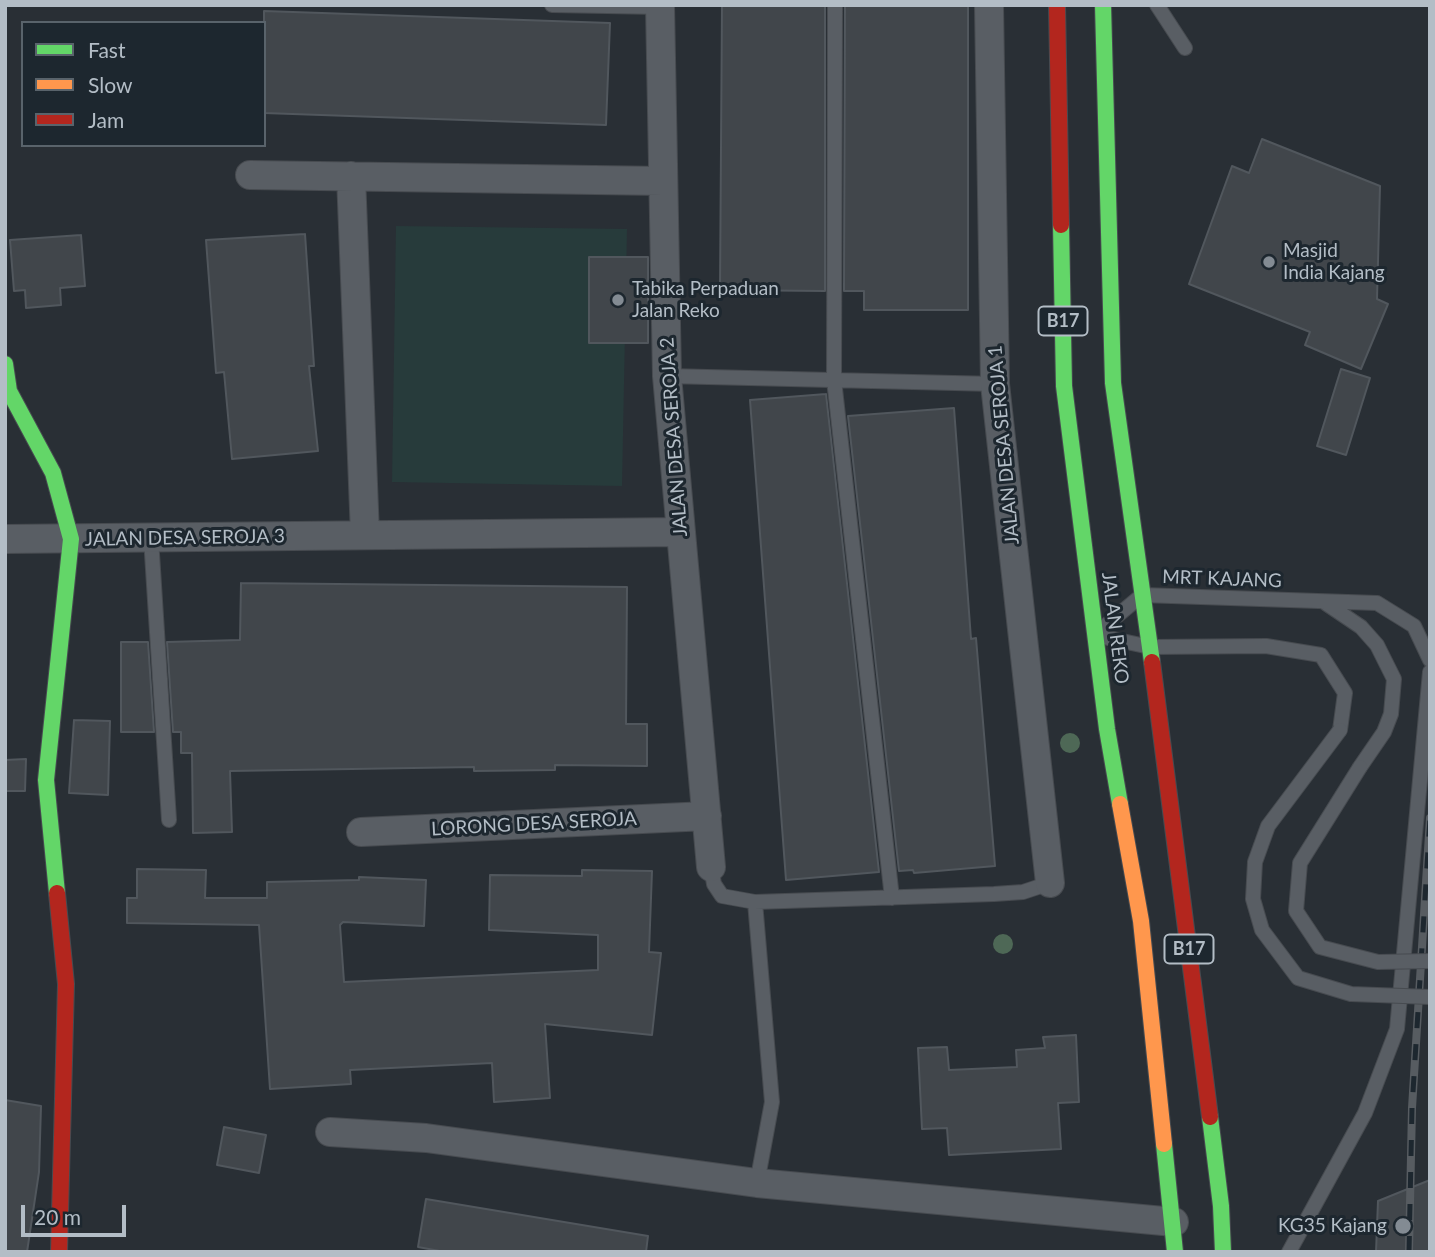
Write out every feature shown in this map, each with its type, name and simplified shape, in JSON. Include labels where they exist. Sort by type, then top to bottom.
[{"type":"main road","name":"JALAN REKO","points":[[1057,5],[1064,386],[1107,729],[1141,921],[1175,1252]]},
{"type":"main road","name":"JALAN REKO","points":[[1103,5],[1113,383],[1150,646],[1221,1206],[1223,1252]]},
{"type":"main road","points":[[5,364],[9,391],[53,473],[71,539],[46,780],[66,984],[59,1252]]},
{"type":"street","name":"JALAN DESA SEROJA 1","points":[[989,5],[995,384],[1050,883]]},
{"type":"street","name":"JALAN DESA SEROJA 2","points":[[660,6],[667,376],[711,867]]},
{"type":"street","points":[[250,174],[663,181]]},
{"type":"street","points":[[351,176],[365,536]]},
{"type":"street","name":"JALAN DESA SEROJA 3","points":[[5,539],[681,532]]},
{"type":"street","name":"LORONG DESA SEROJA","points":[[361,832],[707,816]]},
{"type":"street","points":[[330,1132],[426,1138],[757,1183],[1174,1222]]},
{"type":"lane","points":[[552,5],[660,6]]},
{"type":"lane","points":[[835,5],[834,380],[892,898]]},
{"type":"lane","points":[[1157,5],[1185,48]]},
{"type":"lane","points":[[667,376],[995,384]]},
{"type":"lane","points":[[151,538],[169,820]]},
{"type":"lane","name":"MRT KAJANG","points":[[1094,635],[1142,595],[1377,603],[1414,626],[1430,660]]},
{"type":"lane","points":[[1323,601],[1361,627],[1377,645],[1394,679],[1391,714],[1384,732],[1300,863],[1296,911],[1320,947],[1378,962],[1430,961]]},
{"type":"lane","points":[[1094,635],[1150,646],[1266,646],[1321,655],[1345,693],[1340,730],[1268,826],[1255,862],[1253,899],[1262,930],[1298,978],[1351,994],[1430,997]]},
{"type":"lane","points":[[1289,1252],[1365,1113],[1397,1029],[1430,673]]},
{"type":"lane","points":[[711,867],[714,884],[722,896],[755,902],[1023,892],[1050,883]]},
{"type":"lane","points":[[755,902],[772,1102],[757,1183]]},
{"type":"green space","points":[[396,226],[627,229],[622,486],[392,482]]},
{"type":"building","points":[[722,5],[825,5],[825,291],[720,290]]},
{"type":"building","points":[[845,5],[968,5],[968,310],[864,310],[864,291],[844,291]]},
{"type":"building","points":[[264,11],[610,23],[606,125],[266,113]]},
{"type":"building","points":[[1262,139],[1380,186],[1377,299],[1388,304],[1361,369],[1305,345],[1310,332],[1189,284],[1232,166],[1249,173]]},
{"type":"building","points":[[305,234],[314,366],[309,366],[318,451],[232,459],[224,372],[216,373],[206,240]]},
{"type":"building","points":[[81,235],[85,286],[60,288],[61,305],[26,308],[25,290],[14,291],[10,240]]},
{"type":"building","name":"Tabika Perpaduan Jalan Reko","points":[[589,257],[648,257],[648,343],[589,343]]},
{"type":"building","points":[[1341,369],[1370,378],[1346,455],[1317,446]]},
{"type":"building","points":[[826,394],[879,872],[786,880],[750,400]]},
{"type":"building","points":[[954,408],[971,639],[976,638],[995,866],[914,873],[913,870],[899,871],[848,416]]},
{"type":"building","points":[[241,583],[627,587],[626,724],[647,724],[647,766],[555,765],[555,770],[474,771],[474,767],[230,771],[232,832],[193,833],[192,753],[181,753],[181,732],[173,732],[167,642],[240,640]]},
{"type":"building","points":[[121,642],[148,642],[154,732],[121,732]]},
{"type":"building","points":[[74,720],[110,721],[108,795],[69,793]]},
{"type":"building","points":[[26,759],[25,791],[5,791],[5,760]]},
{"type":"building","points":[[137,869],[206,870],[205,898],[267,898],[267,882],[359,880],[359,877],[426,880],[424,926],[343,922],[340,925],[344,982],[598,970],[598,935],[489,930],[490,875],[582,876],[582,870],[652,871],[649,952],[661,953],[652,1035],[545,1024],[550,1098],[494,1102],[492,1063],[350,1070],[351,1084],[270,1089],[259,925],[127,923],[127,898],[137,898]]},
{"type":"building","points":[[1076,1035],[1079,1102],[1058,1103],[1061,1149],[949,1155],[947,1128],[922,1129],[918,1048],[947,1047],[949,1070],[1017,1067],[1016,1050],[1045,1048],[1043,1037]]},
{"type":"building","points":[[5,1100],[41,1106],[39,1172],[27,1252],[5,1252]]},
{"type":"building","points":[[224,1127],[266,1135],[259,1173],[217,1165]]},
{"type":"building","name":"KG35 Kajang","points":[[1430,1180],[1430,1252],[1376,1252],[1378,1201]]},
{"type":"building","points":[[426,1199],[648,1236],[646,1252],[445,1252],[418,1247]]},
{"type":"railway","points":[[1409,1252],[1412,1108],[1430,818]]},
{"type":"traffic: fast","points":[[1103,5],[1113,383],[1152,662]]},
{"type":"traffic: fast","points":[[1061,225],[1064,386],[1107,729],[1120,804]]},
{"type":"traffic: fast","points":[[5,364],[9,391],[53,473],[71,539],[46,780],[57,893]]},
{"type":"traffic: fast","points":[[1210,1117],[1221,1206],[1223,1252]]},
{"type":"traffic: fast","points":[[1164,1144],[1175,1252]]},
{"type":"traffic: slow","points":[[1120,804],[1141,921],[1164,1144]]},
{"type":"traffic: jam","points":[[1057,5],[1061,225]]},
{"type":"traffic: jam","points":[[1152,662],[1210,1117]]},
{"type":"traffic: jam","points":[[57,893],[66,984],[59,1252]]},
{"type":"place","name":"Masjid India Kajang","points":[[1269,262]]},
{"type":"place","name":"Tabika Perpaduan Jalan Reko","points":[[618,300]]},
{"type":"place","name":"KG35 Kajang","points":[[1403,1226]]}]
